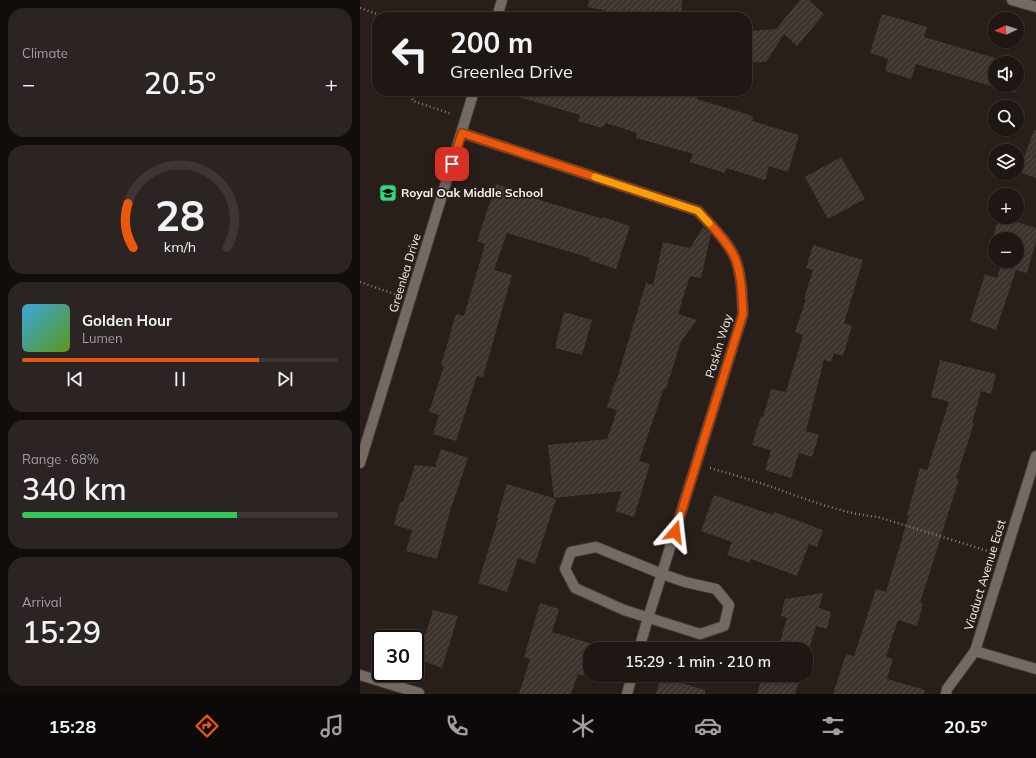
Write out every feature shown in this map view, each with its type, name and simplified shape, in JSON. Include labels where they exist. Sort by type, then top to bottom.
[{"type":"street","points":[[498,12],[502,0]]},
{"type":"street","points":[[1012,0],[1036,7]]},
{"type":"street","name":"Greenlea Drive","points":[[360,462],[473,96]]},
{"type":"street","name":"Paskin Way","points":[[462,133],[698,211],[719,235],[734,257],[740,280],[743,314],[641,642]]},
{"type":"street","name":"Viaduct Avenue East","points":[[946,694],[947,689],[975,651],[1036,456]]},
{"type":"street","points":[[596,547],[662,574],[685,582],[716,589],[729,605],[724,626],[700,634],[648,618],[624,610],[575,588],[565,569],[571,552],[596,547]]},
{"type":"street","points":[[975,651],[1036,669]]},
{"type":"street","points":[[360,675],[419,692]]},
{"type":"street","points":[[627,694],[630,682]]},
{"type":"path","points":[[360,8],[372,12]]},
{"type":"path","points":[[412,96],[413,101],[466,118]]},
{"type":"path","points":[[360,282],[411,300]]},
{"type":"path","points":[[697,464],[864,516],[878,517],[1005,556]]},
{"type":"building","points":[[589,0],[682,0],[681,12],[612,12],[588,7]]},
{"type":"building","points":[[800,0],[809,0],[824,14],[797,46],[784,34],[766,62],[752,62],[752,31],[778,29],[777,28]]},
{"type":"building","points":[[882,14],[927,27],[924,37],[988,56],[988,85],[916,64],[911,79],[885,71],[888,59],[870,53]]},
{"type":"building","points":[[515,96],[698,96],[697,99],[753,116],[752,121],[799,135],[788,172],[769,166],[765,180],[726,168],[725,173],[690,162],[693,154],[636,138],[637,133],[606,123],[602,128],[578,121],[580,115]]},
{"type":"building","points":[[1034,130],[1036,130],[1036,178],[1024,174],[1024,158]]},
{"type":"building","points":[[841,157],[865,199],[828,219],[805,177]]},
{"type":"building","points":[[496,184],[521,192],[520,194],[630,226],[616,269],[589,260],[590,258],[507,233],[494,270],[512,275],[483,377],[477,376],[456,441],[433,434],[439,415],[429,412],[444,366],[441,365],[456,314],[464,316],[485,244],[477,241]]},
{"type":"building","points":[[997,224],[1023,224],[1036,228],[1036,241],[1027,273],[1016,270],[996,330],[970,321],[985,274],[997,278],[1000,268],[1024,268],[1024,232],[994,232]]},
{"type":"building","points":[[703,227],[711,234],[701,278],[690,276],[678,314],[697,320],[681,341],[666,389],[664,388],[639,461],[650,464],[634,517],[615,511],[622,491],[554,498],[548,445],[607,439],[617,410],[607,407],[646,283],[653,285],[663,242],[690,248]]},
{"type":"building","points":[[813,245],[863,260],[844,323],[852,326],[843,356],[834,353],[831,362],[824,360],[806,431],[819,435],[812,457],[799,453],[791,478],[765,470],[771,450],[752,445],[761,416],[763,417],[771,389],[786,392],[803,335],[795,332],[806,299],[804,299],[813,270],[806,268]]},
{"type":"building","points":[[564,312],[592,320],[582,355],[555,348]]},
{"type":"building","points":[[940,360],[996,374],[991,394],[981,391],[972,423],[974,423],[956,479],[959,479],[920,603],[923,604],[917,626],[898,620],[886,657],[893,659],[887,679],[925,690],[924,694],[833,694],[846,654],[854,656],[876,589],[886,592],[909,515],[907,515],[920,468],[927,470],[949,402],[931,397]]},
{"type":"building","points":[[441,449],[468,458],[450,511],[437,559],[406,551],[412,530],[394,525],[400,502],[403,502],[415,465],[435,467]]},
{"type":"building","points":[[507,484],[556,499],[535,564],[518,558],[507,592],[478,583],[498,519],[497,518]]},
{"type":"building","points":[[714,495],[773,515],[774,512],[823,530],[817,547],[809,544],[797,576],[751,559],[750,563],[727,555],[732,542],[701,531]]},
{"type":"building","points":[[823,593],[819,608],[831,612],[827,629],[816,626],[811,642],[780,642],[787,618],[781,616],[785,599]]},
{"type":"building","points":[[540,603],[559,609],[552,632],[586,642],[583,642],[583,676],[578,674],[571,694],[519,694],[530,659],[524,657]]},
{"type":"building","points":[[433,610],[458,616],[442,668],[424,661],[424,639]]},
{"type":"building","points":[[660,682],[678,682],[705,690],[705,694],[656,694]]},
{"type":"building","points":[[761,682],[799,682],[795,694],[757,694]]},
{"type":"slow traffic","points":[[595,177],[698,211],[709,223]]},
{"type":"place","name":"Royal Oak Middle School","points":[[388,193]]},
{"type":"route","points":[[452,164],[462,133],[698,211],[719,235],[734,257],[740,280],[743,314],[675,532]]}]
